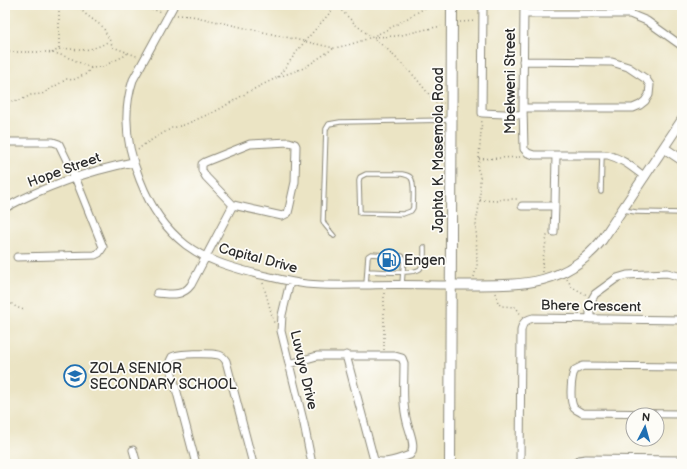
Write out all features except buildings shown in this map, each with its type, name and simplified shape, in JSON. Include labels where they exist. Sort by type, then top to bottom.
[{"type":"main road","name":"Japhta K. Masemola Road","points":[[450,464],[449,444],[452,285],[452,5]]},
{"type":"street","name":"Capital Drive","points":[[174,5],[133,80],[127,104],[128,140],[133,162],[145,192],[156,213],[169,230],[187,246],[205,257],[224,265],[290,282],[320,285],[452,285]]},
{"type":"street","points":[[483,5],[482,113],[633,108],[645,101],[650,89],[650,85],[646,79],[628,67],[620,64],[600,62],[523,62]]},
{"type":"street","name":"Mbekweni Street","points":[[524,5],[523,145],[524,149],[528,153]]},
{"type":"street","points":[[524,14],[630,14],[647,21],[682,46]]},
{"type":"street","points":[[452,285],[527,284],[543,281],[578,264],[596,249],[682,120]]},
{"type":"street","points":[[5,142],[57,143],[61,146],[102,242],[102,250],[99,254],[94,255],[17,257]]},
{"type":"street","points":[[289,142],[296,146],[295,182],[288,213],[279,216],[234,205],[206,177],[202,170],[202,164],[250,144],[289,142]]},
{"type":"street","points":[[664,148],[682,160]]},
{"type":"street","points":[[528,153],[534,155],[602,155],[617,157],[645,177]]},
{"type":"street","points":[[554,232],[556,155]]},
{"type":"street","name":"Hope Street","points":[[5,208],[74,177],[133,162]]},
{"type":"street","points":[[157,293],[174,294],[186,291],[191,285],[234,205]]},
{"type":"street","points":[[522,206],[555,206]]},
{"type":"street","points":[[590,319],[590,306],[592,298],[617,278],[627,274],[667,273],[678,276],[682,280]]},
{"type":"street","name":"Luvuyo Drive","points":[[290,282],[282,315],[281,331],[306,432],[312,464]]},
{"type":"street","name":"Bhere Crescent","points":[[520,464],[521,331],[523,322],[533,318],[682,320]]},
{"type":"street","points":[[196,464],[170,366],[172,357],[180,354],[217,355],[224,358],[226,361],[253,464]]},
{"type":"street","points":[[289,364],[317,356],[346,355],[399,356],[404,360],[404,407],[413,445],[413,452],[405,460],[380,462],[374,460],[346,355]]},
{"type":"street","points":[[682,367],[583,366],[575,370],[572,379],[572,403],[577,410],[582,413],[682,414]]},
{"type":"street","points":[[133,450],[137,464]]},
{"type":"street","points":[[574,464],[579,460],[586,459],[682,460]]},
{"type":"lane","points":[[334,236],[323,221],[326,129],[329,124],[340,122],[451,120]]},
{"type":"lane","points":[[601,192],[602,155]]},
{"type":"lane","points":[[366,174],[402,174],[408,175],[411,178],[413,182],[413,208],[411,211],[403,214],[360,213],[360,177],[366,174]]},
{"type":"lane","points":[[623,210],[636,212],[682,213]]},
{"type":"lane","points":[[367,271],[413,272],[421,268],[423,263],[424,247]]},
{"type":"lane","points":[[366,285],[367,258],[369,254],[385,255]]},
{"type":"lane","points":[[394,255],[403,256],[402,284]]},
{"type":"path","points":[[59,5],[59,48]]},
{"type":"path","points":[[78,5],[84,13],[104,27],[113,47],[144,58]]},
{"type":"path","points":[[132,5],[170,14],[192,16],[334,48]]},
{"type":"path","points":[[276,78],[336,5],[356,25],[387,49],[415,77],[436,103],[452,104]]},
{"type":"path","points":[[131,152],[140,150],[143,145],[172,128],[184,125],[218,110],[276,78],[304,68],[334,48],[372,37],[430,5]]},
{"type":"path","points":[[460,22],[483,20]]},
{"type":"path","points":[[372,37],[397,36],[441,26]]},
{"type":"path","points":[[52,53],[59,48],[80,50],[95,48],[109,41]]},
{"type":"path","points":[[5,52],[52,53],[72,59],[91,68],[102,67],[128,53]]},
{"type":"path","points":[[5,105],[10,101],[20,100],[31,95],[42,94],[67,79],[74,80],[86,74],[91,68]]},
{"type":"path","points":[[474,277],[477,265],[476,223],[480,200],[480,175],[478,170],[482,113]]},
{"type":"path","points":[[479,159],[520,157],[528,153]]},
{"type":"path","points":[[480,200],[496,201],[502,199],[522,199],[522,206]]},
{"type":"path","points":[[543,281],[542,264],[547,236],[554,232]]},
{"type":"path","points":[[562,273],[572,287],[592,298]]},
{"type":"path","points":[[260,275],[273,322],[281,331]]},
{"type":"path","points":[[383,356],[384,284]]},
{"type":"path","points":[[496,285],[498,303],[501,306],[516,307],[523,322]]},
{"type":"path","points":[[5,299],[16,307],[24,310]]},
{"type":"place","name":"Engen","points":[[389,260]]},
{"type":"place","name":"ZOLA SENIOR SECONDARY SCHOOL","points":[[75,376]]}]
